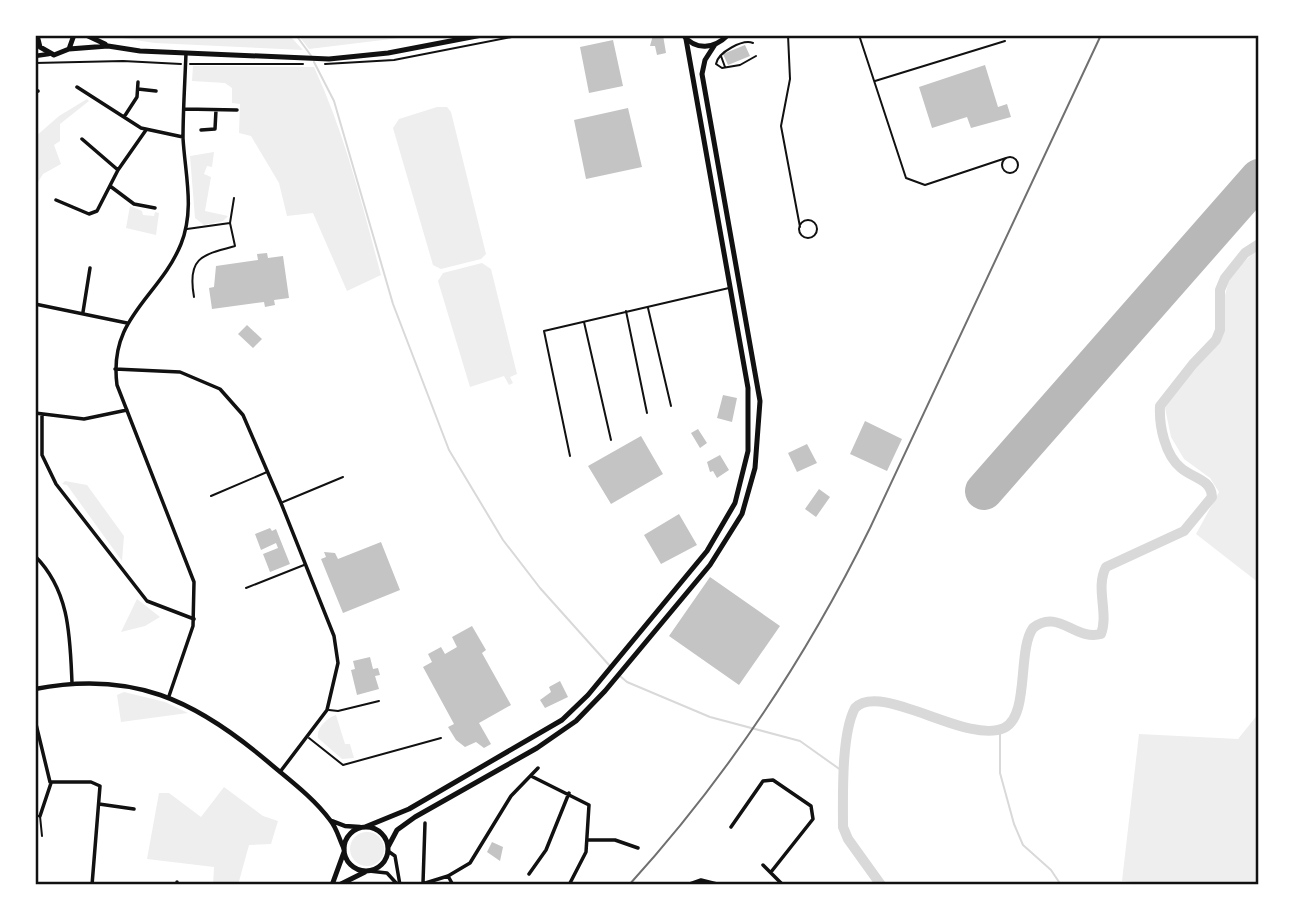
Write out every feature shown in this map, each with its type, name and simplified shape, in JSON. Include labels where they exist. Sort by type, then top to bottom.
[{"type":"main road","points":[[69,49],[74,35]]},
{"type":"main road","points":[[86,35],[108,46]]},
{"type":"main road","points":[[36,37],[40,47],[49,54],[60,54],[69,49],[108,46],[325,61],[388,53],[482,35]]},
{"type":"main road","points":[[339,885],[382,864],[397,830],[415,817],[561,733],[613,681],[710,565],[736,526],[747,500],[758,448],[757,377],[702,74],[705,60],[714,46],[729,35]]},
{"type":"main road","points":[[684,37],[699,46],[714,46]]},
{"type":"main road","points":[[332,885],[347,837],[363,827],[409,809],[543,734],[571,712],[709,548],[729,517],[748,451],[749,404],[684,37]]},
{"type":"main road","points":[[363,827],[381,832],[388,849]]},
{"type":"main road","points":[[344,850],[355,868],[368,871]]},
{"type":"street","points":[[169,696],[194,619],[194,582],[117,385],[115,369],[117,346],[127,323],[176,255],[186,229],[189,198],[183,137],[186,53]]},
{"type":"street","points":[[35,56],[49,54]]},
{"type":"street","points":[[124,117],[137,97],[138,82]]},
{"type":"street","points":[[77,88],[146,130],[183,137]]},
{"type":"street","points":[[138,89],[156,91]]},
{"type":"street","points":[[184,109],[237,110]]},
{"type":"street","points":[[201,130],[215,129],[216,110]]},
{"type":"street","points":[[55,200],[93,213],[101,208],[118,170],[146,130]]},
{"type":"street","points":[[82,139],[118,170]]},
{"type":"street","points":[[110,186],[134,204],[155,208]]},
{"type":"street","points":[[83,313],[90,268]]},
{"type":"street","points":[[35,304],[127,323]]},
{"type":"street","points":[[115,369],[180,372],[216,387],[243,415],[281,503],[337,650],[336,677],[327,710],[280,772]]},
{"type":"street","points":[[35,413],[91,419],[127,410]]},
{"type":"street","points":[[42,414],[41,444],[45,464],[69,502],[147,601],[194,619]]},
{"type":"street","points":[[35,556],[54,581],[66,609],[72,683]]},
{"type":"street","points":[[35,689],[72,683],[115,685],[169,696],[226,728],[280,772],[331,820],[345,827],[363,827]]},
{"type":"street","points":[[35,720],[51,783],[37,816]]},
{"type":"street","points":[[425,822],[421,884],[448,876],[470,863],[511,796],[538,768]]},
{"type":"street","points":[[531,776],[589,805],[588,840],[584,858],[569,885]]},
{"type":"street","points":[[730,827],[763,781],[773,780],[811,806],[813,818],[771,872]]},
{"type":"street","points":[[51,783],[95,782],[100,786],[92,885]]},
{"type":"street","points":[[529,874],[546,850],[569,793]]},
{"type":"street","points":[[99,804],[134,809]]},
{"type":"street","points":[[331,820],[344,850]]},
{"type":"street","points":[[588,840],[615,840],[638,848]]},
{"type":"street","points":[[388,849],[395,856],[399,885]]},
{"type":"street","points":[[763,865],[783,885]]},
{"type":"street","points":[[368,871],[387,873],[399,885]]},
{"type":"street","points":[[448,876],[453,885]]},
{"type":"street","points":[[687,885],[701,880],[721,885]]},
{"type":"lane","points":[[788,35],[790,79],[781,126],[800,227],[802,235],[808,237],[817,229],[809,220],[800,227]]},
{"type":"lane","points":[[859,35],[901,170],[912,182],[933,183],[1006,158],[1017,161],[1014,172],[1003,169],[1002,164],[1006,158]]},
{"type":"lane","points":[[874,82],[1004,41]]},
{"type":"lane","points":[[753,43],[741,42],[720,54],[716,64],[719,68],[726,68],[740,65],[755,56]]},
{"type":"lane","points":[[720,54],[726,68]]},
{"type":"lane","points":[[194,297],[192,274],[195,264],[203,256],[235,246],[230,223],[234,198]]},
{"type":"lane","points":[[186,229],[230,223]]},
{"type":"lane","points":[[570,456],[544,331],[730,287]]},
{"type":"lane","points":[[648,307],[671,406]]},
{"type":"lane","points":[[626,312],[647,413]]},
{"type":"lane","points":[[583,321],[611,440]]},
{"type":"lane","points":[[211,496],[267,472]]},
{"type":"lane","points":[[281,503],[343,477]]},
{"type":"lane","points":[[246,588],[305,564]]},
{"type":"lane","points":[[327,710],[338,711],[379,701]]},
{"type":"lane","points":[[309,737],[343,765],[441,738]]},
{"type":"lane","points":[[37,816],[42,836]]},
{"type":"path","points":[[325,61],[326,66],[394,60],[522,35]]},
{"type":"path","points":[[35,62],[302,65],[303,61]]},
{"type":"shaded area","points":[[102,35],[289,35],[303,50],[155,43]]},
{"type":"shaded area","points":[[298,35],[424,35],[309,49]]},
{"type":"shaded area","points":[[193,66],[314,67],[344,144],[381,275],[347,291],[313,213],[287,216],[279,183],[251,136],[239,133],[240,104],[232,103],[232,88],[225,83],[192,81]]},
{"type":"shaded area","points":[[87,99],[89,101],[60,124],[60,141],[54,145],[61,164],[43,174],[35,187],[35,137],[59,116]]},
{"type":"shaded area","points":[[437,107],[447,107],[451,112],[486,254],[481,259],[441,269],[433,265],[393,128],[399,119]]},
{"type":"shaded area","points":[[214,152],[212,167],[207,166],[204,174],[211,177],[205,211],[228,216],[223,221],[204,225],[195,218],[190,156]]},
{"type":"shaded area","points":[[130,206],[142,211],[143,215],[154,216],[155,212],[159,213],[156,235],[126,228]]},
{"type":"shaded area","points":[[1259,247],[1259,583],[1196,534],[1219,492],[1210,478],[1184,459],[1171,437],[1165,408],[1174,390],[1219,342],[1223,303],[1230,276]]},
{"type":"shaded area","points":[[482,263],[491,269],[517,374],[510,377],[513,383],[509,385],[504,376],[470,387],[438,281],[443,273]]},
{"type":"shaded area","points":[[65,481],[87,485],[124,536],[122,561],[67,485],[62,484]]},
{"type":"shaded area","points":[[137,599],[160,617],[145,626],[121,632]]},
{"type":"shaded area","points":[[124,692],[165,702],[188,713],[121,722],[117,695]]},
{"type":"shaded area","points":[[1259,713],[1259,885],[1166,885],[1122,881],[1139,734],[1238,739]]},
{"type":"shaded area","points":[[336,715],[345,744],[350,744],[354,758],[342,759],[318,738],[323,724]]},
{"type":"shaded area","points":[[224,787],[263,816],[278,821],[271,844],[249,845],[238,885],[213,885],[214,867],[147,859],[159,793],[169,793],[201,817]]},
{"type":"shaded area","points":[[367,832],[379,837],[384,849],[379,861],[367,866],[355,861],[350,849],[355,837]]},
{"type":"building","points":[[653,35],[663,35],[666,53],[657,55],[655,46],[650,46]]},
{"type":"building","points":[[613,40],[623,86],[589,93],[580,47]]},
{"type":"building","points":[[745,45],[750,56],[728,65],[723,54]]},
{"type":"building","points":[[985,65],[998,107],[1007,104],[1011,117],[971,128],[967,117],[932,128],[919,87]]},
{"type":"building","points":[[628,108],[642,167],[586,179],[574,120]]},
{"type":"building","points":[[267,253],[268,258],[283,256],[289,298],[274,300],[275,305],[265,307],[264,302],[212,309],[209,288],[214,287],[216,266],[258,260],[257,254]]},
{"type":"building","points":[[247,325],[262,339],[253,348],[238,334]]},
{"type":"building","points":[[723,395],[737,398],[732,422],[717,418]]},
{"type":"building","points":[[865,421],[902,439],[887,471],[850,454]]},
{"type":"building","points":[[698,429],[707,443],[700,448],[691,433]]},
{"type":"building","points":[[641,436],[663,474],[611,504],[588,466]]},
{"type":"building","points":[[807,444],[817,463],[797,472],[788,453]]},
{"type":"building","points":[[720,455],[729,470],[717,478],[713,471],[710,472],[707,462]]},
{"type":"building","points":[[819,489],[830,497],[816,517],[805,509]]},
{"type":"building","points":[[679,514],[697,545],[661,564],[644,535]]},
{"type":"building","points":[[270,528],[272,531],[276,529],[290,564],[270,572],[263,554],[278,548],[276,543],[261,550],[255,534]]},
{"type":"building","points":[[381,542],[400,590],[343,613],[321,559],[326,557],[324,552],[335,553],[338,559]]},
{"type":"building","points":[[710,577],[780,626],[739,685],[669,636]]},
{"type":"building","points":[[472,626],[486,650],[482,653],[511,705],[479,723],[491,744],[484,748],[476,742],[465,747],[456,740],[448,727],[454,724],[423,667],[432,662],[428,654],[441,647],[445,654],[457,647],[452,637]]},
{"type":"building","points":[[370,657],[373,669],[378,668],[380,675],[375,676],[379,689],[357,695],[351,670],[355,669],[353,661]]},
{"type":"building","points":[[560,681],[568,697],[545,708],[540,700],[551,692],[549,687]]},
{"type":"building","points":[[492,842],[503,847],[500,861],[487,852]]},
{"type":"waterway","points":[[296,35],[312,57]]},
{"type":"waterway","points":[[314,62],[334,101],[393,304],[449,450],[503,540],[540,588],[609,665]]},
{"type":"waterway","points":[[881,885],[848,839],[843,827],[845,749],[850,719],[855,708],[867,702],[884,702],[969,728],[988,731],[1004,728],[1012,721],[1017,710],[1025,651],[1033,628],[1051,621],[1083,633],[1101,634],[1104,618],[1102,583],[1106,567],[1184,531],[1212,497],[1209,486],[1181,468],[1171,456],[1162,431],[1160,406],[1216,340],[1220,330],[1220,290],[1225,278],[1245,253],[1259,244]]},
{"type":"waterway","points":[[620,676],[627,682],[710,717],[800,741],[845,773]]},
{"type":"waterway","points":[[1000,730],[1000,773],[1014,824],[1023,845],[1051,870],[1061,885]]},
{"type":"runway","points":[[984,491],[1259,178]]},
{"type":"railway","points":[[629,885],[665,844],[731,759],[762,715],[819,623],[870,528],[1101,35]]}]
